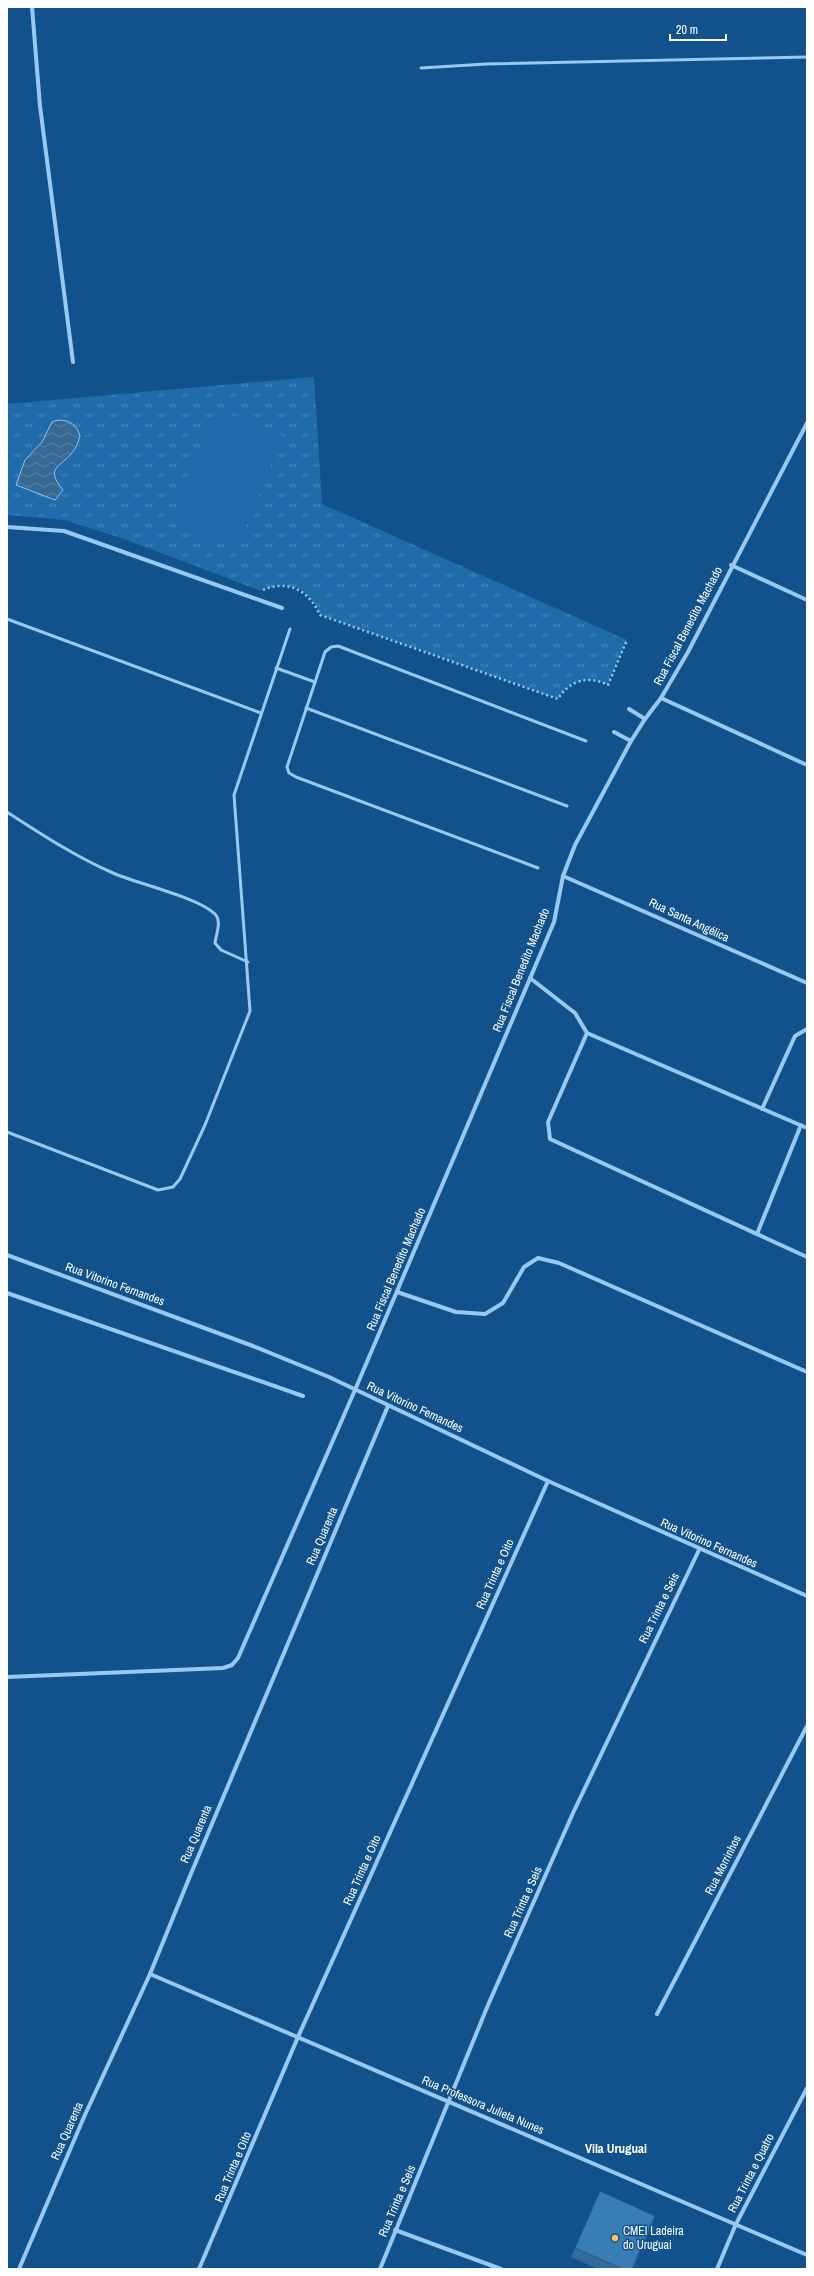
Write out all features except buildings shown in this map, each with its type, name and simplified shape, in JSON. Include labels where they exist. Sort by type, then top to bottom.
[{"type":"street","points":[[32,7],[40,106],[73,362]]},
{"type":"street","name":"Rua Fiscal Benedito Machado","points":[[7,1677],[223,1668],[232,1665],[238,1658],[355,1390],[554,922],[563,876],[575,845],[631,741],[645,719],[662,698],[688,652],[807,423]]},
{"type":"street","points":[[7,527],[64,531],[282,608]]},
{"type":"street","points":[[732,565],[807,600]]},
{"type":"street","points":[[662,698],[806,763]]},
{"type":"street","points":[[629,709],[645,719]]},
{"type":"street","points":[[614,732],[631,741]]},
{"type":"street","name":"Rua Santa Angélica","points":[[563,876],[807,983]]},
{"type":"street","points":[[530,978],[575,1013],[587,1033],[807,1128]]},
{"type":"street","points":[[762,1109],[795,1036],[807,1029]]},
{"type":"street","points":[[587,1033],[548,1122],[550,1139],[807,1257]]},
{"type":"street","points":[[757,1234],[801,1125]]},
{"type":"street","name":"Rua Vitorino Fernandes","points":[[7,1255],[252,1346],[329,1377],[388,1406],[698,1550],[807,1596]]},
{"type":"street","points":[[397,1292],[456,1312],[485,1314],[503,1303],[524,1267],[538,1258],[566,1266],[807,1372]]},
{"type":"street","points":[[7,1293],[303,1396]]},
{"type":"street","name":"Rua Quarenta","points":[[19,2269],[84,2117],[150,1974],[196,1861],[388,1406]]},
{"type":"street","name":"Rua Trinta e Oito","points":[[199,2269],[298,2037],[548,1481]]},
{"type":"street","name":"Rua Trinta e Seis","points":[[380,2269],[488,2005],[573,1813],[698,1550]]},
{"type":"street","name":"Rua Morrinhos","points":[[657,2014],[807,1726]]},
{"type":"street","name":"Rua Professora Julieta Nunes","points":[[150,1974],[807,2254]]},
{"type":"street","name":"Rua Trinta e Quatro","points":[[717,2269],[736,2224],[807,2088]]},
{"type":"street","points":[[395,2230],[501,2269]]},
{"type":"lane","points":[[421,68],[807,56]]},
{"type":"lane","points":[[7,619],[261,713]]},
{"type":"lane","points":[[7,1132],[158,1190],[173,1187],[180,1179],[193,1154],[250,1011],[248,962],[234,795],[290,629]]},
{"type":"lane","points":[[538,868],[296,778],[289,773],[287,767],[325,652],[331,647],[338,646],[586,741]]},
{"type":"lane","points":[[276,668],[315,682]]},
{"type":"lane","points":[[306,708],[567,806]]},
{"type":"lane","points":[[7,812],[78,855],[113,873],[201,905],[216,914],[218,921],[215,943],[221,950],[248,962]]},
{"type":"path","points":[[261,591],[272,586],[285,585],[297,588],[307,594],[315,604],[320,615],[558,699],[571,684],[580,680],[599,680],[608,685],[627,640]]},
{"type":"green space","points":[[314,377],[322,504],[627,640],[608,685],[593,680],[580,681],[568,687],[558,699],[320,615],[310,598],[296,588],[280,586],[271,587],[261,591],[124,539],[65,520],[7,515],[7,404]]},
{"type":"green space","points":[[217,409],[283,436],[237,550],[171,523]]},
{"type":"water","points":[[58,420],[69,422],[75,426],[80,436],[73,452],[58,466],[54,473],[63,490],[55,500],[16,485],[25,460],[42,442],[52,422]]},
{"type":"place","name":"CMEI Ladeira do Uruguai","points":[[615,2238]]},
{"type":"district","name":"Vila Uruguai","points":[[616,2148]]}]
